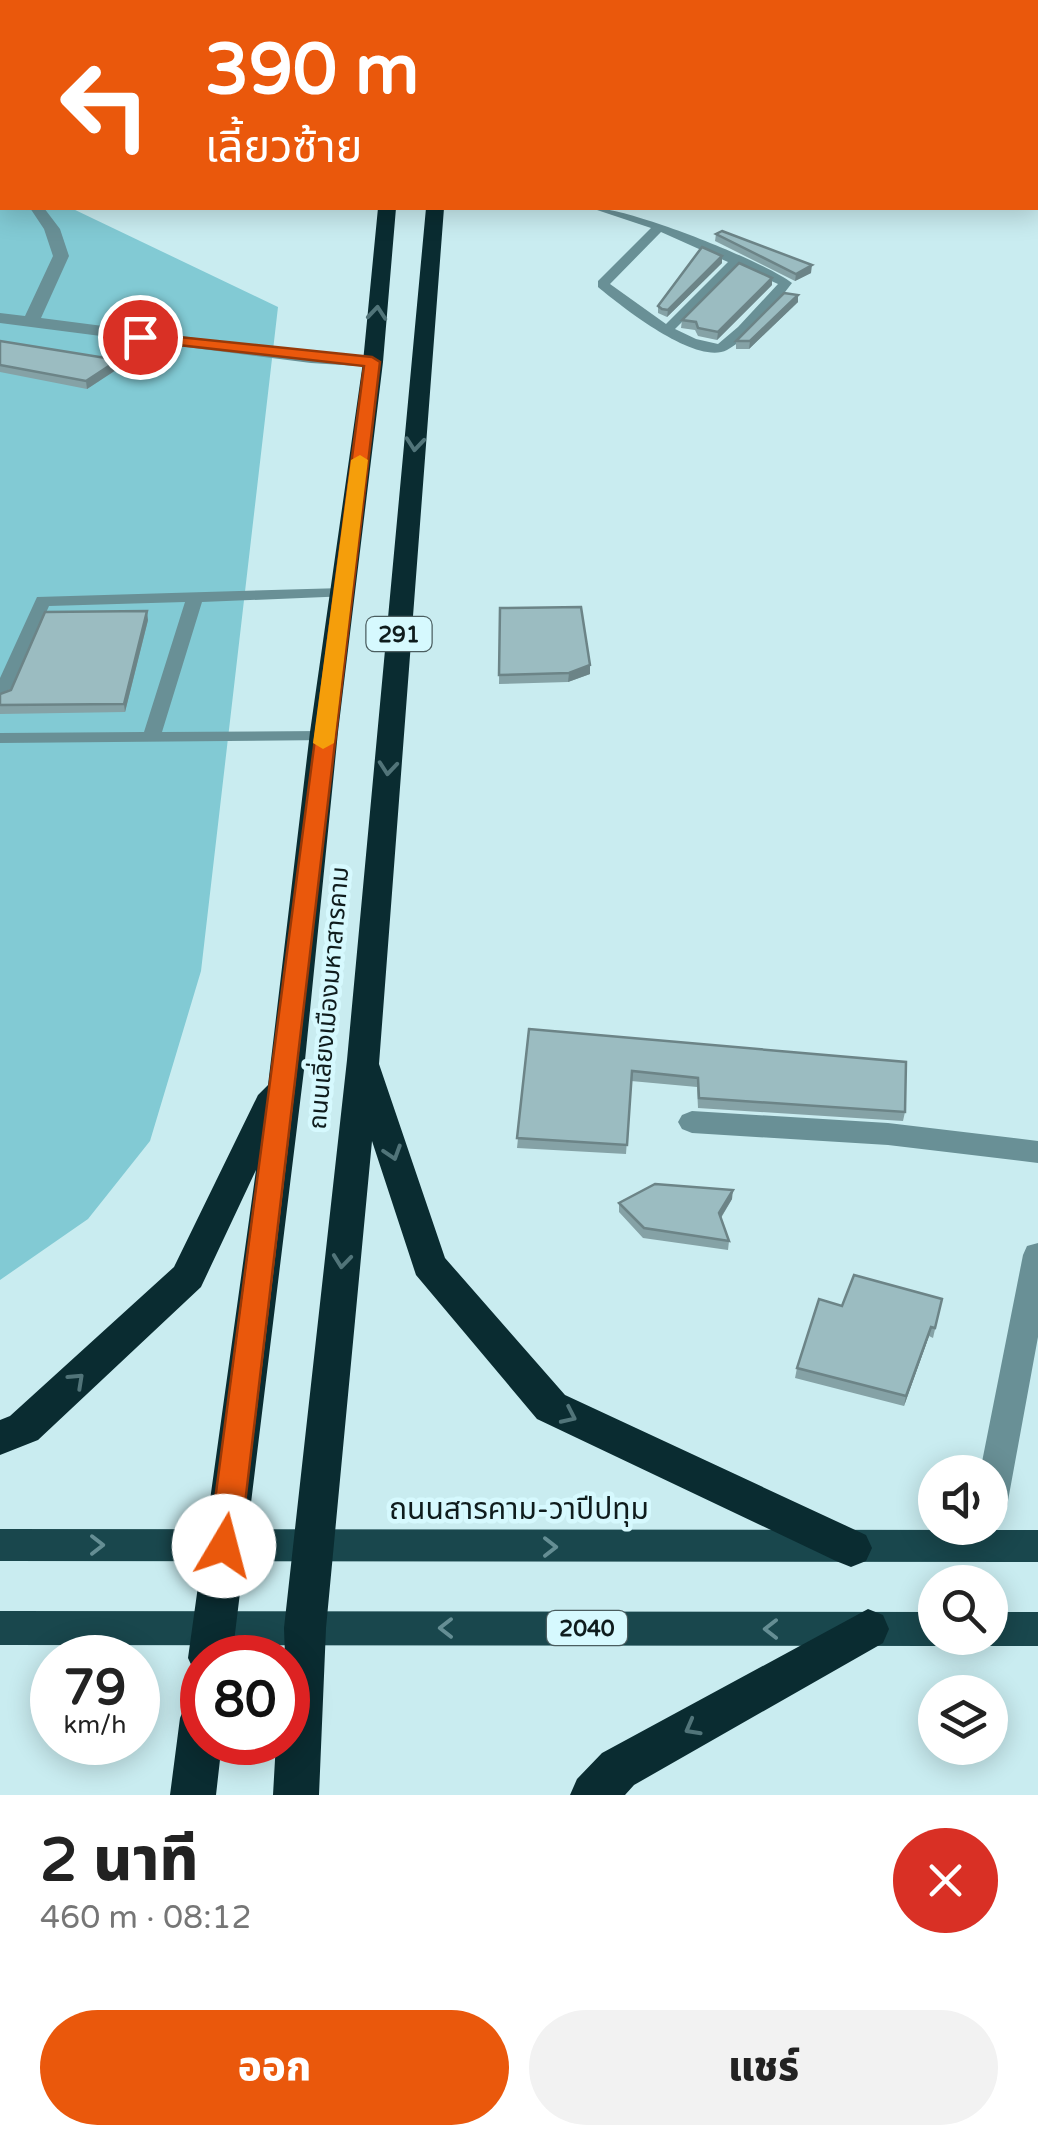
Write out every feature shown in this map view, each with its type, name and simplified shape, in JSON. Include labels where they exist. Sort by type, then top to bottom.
[{"type":"highway","name":"ถนนเลี่ยงเมืองมหาสารคาม","points":[[213,1635],[287,1070],[387,210]]},
{"type":"highway","name":"ถนนเลี่ยงเมืองมหาสารคาม","points":[[296,1795],[312,1546],[364,1060],[435,210]]},
{"type":"highway","points":[[364,1060],[429,1265],[550,1407],[851,1548]]},
{"type":"highway","points":[[0,1438],[24,1428],[188,1277],[287,1070]]},
{"type":"highway","points":[[593,1795],[618,1769],[868,1629]]},
{"type":"highway","points":[[193,1795],[197,1765]]},
{"type":"main road","name":"ถนนสารคาม-วาปีปทุม","points":[[1008,1541],[1038,1546]]},
{"type":"main road","name":"ถนนสารคาม-วาปีปทุม","points":[[0,1546],[851,1548],[918,1542]]},
{"type":"main road","name":"2040","points":[[0,1628],[180,1640]]},
{"type":"main road","name":"2040","points":[[258,1635],[305,1628],[918,1629]]},
{"type":"main road","points":[[1008,1629],[1038,1629]]},
{"type":"street","points":[[31,322],[61,256],[52,229],[38,210]]},
{"type":"street","points":[[0,318],[292,356],[372,362]]},
{"type":"street","points":[[692,1122],[888,1134],[1038,1152]]},
{"type":"street","points":[[1000,1455],[1037,1269]]},
{"type":"lane","points":[[603,210],[658,228],[786,283],[744,330],[721,348],[711,349],[627,305],[603,284],[658,228]]},
{"type":"lane","points":[[668,328],[737,260]]},
{"type":"lane","points":[[0,697],[42,601],[343,593]]},
{"type":"lane","points":[[150,737],[195,597]]},
{"type":"lane","points":[[0,738],[324,736]]},
{"type":"shaded area","points":[[0,210],[75,210],[278,307],[201,971],[150,1141],[88,1219],[0,1280]]},
{"type":"building","points":[[722,231],[812,265],[796,274],[716,234]]},
{"type":"building","points":[[702,247],[722,256],[668,310],[662,309],[658,306]]},
{"type":"building","points":[[739,263],[772,278],[718,332],[682,320]]},
{"type":"building","points":[[784,293],[798,295],[750,341],[736,341]]},
{"type":"building","points":[[0,341],[118,360],[86,381],[0,365]]},
{"type":"building","points":[[581,607],[590,665],[569,673],[499,675],[500,608]]},
{"type":"building","points":[[147,611],[124,704],[0,705],[0,694],[11,690],[45,612]]},
{"type":"building","points":[[529,1029],[906,1062],[905,1112],[699,1098],[698,1078],[632,1071],[627,1145],[517,1138]]},
{"type":"building","points":[[655,1184],[733,1190],[719,1213],[729,1241],[644,1228],[619,1203]]},
{"type":"building","points":[[854,1275],[942,1299],[935,1328],[931,1327],[906,1396],[797,1368],[819,1299],[842,1306]]},
{"type":"slow traffic","points":[[323,743],[360,460]]},
{"type":"route","points":[[140,337],[372,362],[324,732],[287,1070],[224,1546]]}]
